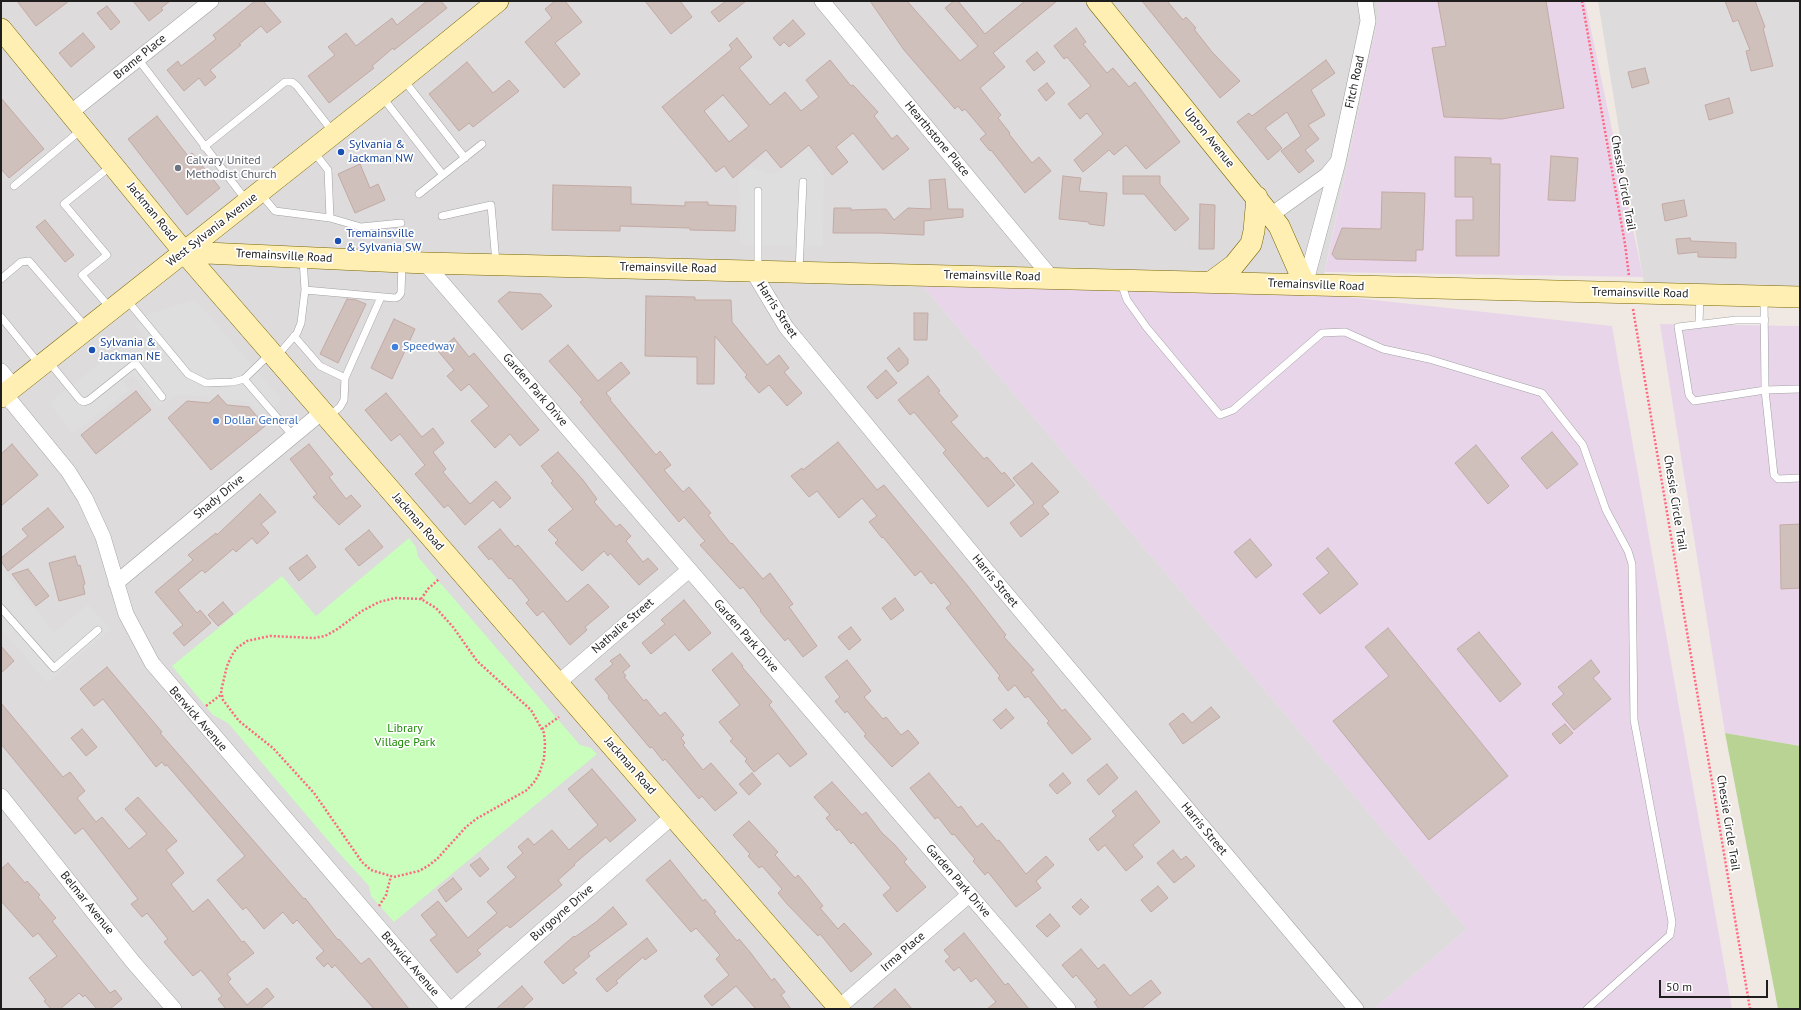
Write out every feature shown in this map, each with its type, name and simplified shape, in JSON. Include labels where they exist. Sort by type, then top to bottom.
[{"type":"street","name":"Brame Place","points":[[76,121],[138,59],[211,1]]},
{"type":"street","name":"West Sylvania Avenue","points":[[5,387],[44,363],[381,96],[498,1]]},
{"type":"street","name":"Hearthstone Place","points":[[822,1],[1052,277]]},
{"type":"street","name":"Upton Avenue","points":[[1097,1],[1271,215],[1279,226],[1305,285]]},
{"type":"street","name":"Fitch Road","points":[[1305,285],[1338,162],[1368,20],[1365,1]]},
{"type":"street","name":"Jackman Road","points":[[1,29],[184,252],[839,1008]]},
{"type":"street","points":[[1271,215],[1327,175],[1338,162]]},
{"type":"street","points":[[1210,282],[1234,265],[1251,244],[1254,231],[1257,197]]},
{"type":"street","name":"Tremainsville Road","points":[[184,252],[496,264],[1800,297]]},
{"type":"street","name":"Garden Park Drive","points":[[425,262],[1068,1009]]},
{"type":"street","name":"Harris Street","points":[[755,270],[786,327],[977,559],[1356,1009]]},
{"type":"street","name":"Berwick Avenue","points":[[5,387],[68,471],[97,521],[126,614],[135,634],[161,676],[450,1009]]},
{"type":"street","name":"Shady Drive","points":[[116,583],[293,436],[324,415]]},
{"type":"street","name":"Nathalie Street","points":[[558,683],[689,570]]},
{"type":"street","name":"Belmar Avenue","points":[[1,796],[134,962],[174,1009]]},
{"type":"street","name":"Burgoyne Drive","points":[[450,1009],[673,816]]},
{"type":"street","name":"Irma Place","points":[[839,1008],[969,895]]},
{"type":"lane","points":[[138,59],[204,147],[254,197],[276,211],[330,218],[361,227],[402,223]]},
{"type":"lane","points":[[403,78],[465,158]]},
{"type":"lane","points":[[204,147],[285,82],[292,82],[297,86],[333,133]]},
{"type":"lane","points":[[381,96],[443,175]]},
{"type":"lane","points":[[14,186],[76,121]]},
{"type":"lane","points":[[419,194],[482,144]]},
{"type":"lane","points":[[312,150],[328,170],[330,218]]},
{"type":"lane","points":[[112,164],[64,204],[106,255],[82,275],[118,304],[188,374],[206,383],[234,382],[244,379],[294,336],[300,323],[304,290],[302,257]]},
{"type":"lane","points":[[799,271],[803,182]]},
{"type":"lane","points":[[755,270],[758,191]]},
{"type":"lane","points":[[442,216],[491,205],[496,264]]},
{"type":"lane","points":[[1,279],[21,262],[29,261],[87,329]]},
{"type":"lane","points":[[304,290],[395,298],[401,293],[402,261]]},
{"type":"lane","points":[[1120,279],[1127,300],[1147,328],[1220,414],[1233,410],[1322,334],[1345,332],[1383,349],[1429,359],[1542,393],[1582,445],[1606,510],[1628,551],[1632,564],[1634,720],[1672,922],[1670,935],[1587,1009]]},
{"type":"lane","points":[[1699,323],[1700,294]]},
{"type":"lane","points":[[1764,296],[1765,390],[1774,474],[1778,479],[1800,478]]},
{"type":"lane","points":[[324,415],[340,407],[344,400],[345,378],[381,297]]},
{"type":"lane","points":[[1,317],[80,400],[84,402],[89,400],[132,365],[137,365],[162,396]]},
{"type":"lane","points":[[1764,320],[1699,323],[1678,327],[1689,395],[1694,400],[1765,390],[1800,389]]},
{"type":"lane","points":[[294,336],[320,366],[345,378]]},
{"type":"lane","points":[[244,379],[293,436]]},
{"type":"lane","points":[[1,608],[54,668],[98,630]]},
{"type":"path","name":"Chessie Circle Trail","points":[[1582,1],[1625,244],[1630,292],[1750,1009]]},
{"type":"path","points":[[422,599],[428,589],[439,579]]},
{"type":"path","points":[[396,598],[422,599],[436,608],[446,618],[484,668],[511,690],[531,710],[542,729],[545,744],[544,759],[535,782],[527,790],[476,819],[466,827],[437,859],[428,866],[406,874],[391,876],[371,870],[362,862],[314,793],[273,748],[239,721],[229,709],[222,694],[223,679],[232,655],[237,648],[247,641],[270,636],[302,638],[319,637],[336,630],[362,610],[379,602],[396,598]]},
{"type":"path","points":[[205,707],[222,694]]},
{"type":"path","points":[[542,729],[559,717]]},
{"type":"path","points":[[378,907],[386,895],[391,876]]},
{"type":"shaded area","points":[[1,1],[1377,1],[1379,13],[1320,294],[922,285],[1467,929],[1374,1009],[1,1009]]},
{"type":"shaded area","points":[[1377,1],[1585,1],[1643,277],[1325,272],[1379,13]]},
{"type":"shaded area","points":[[1598,1],[1800,1],[1800,306],[1647,302]]},
{"type":"shaded area","points":[[806,148],[823,169],[823,246],[740,245],[739,175],[749,166],[770,174],[777,172]]},
{"type":"shaded area","points":[[922,285],[1320,294],[1612,326],[1732,1009],[1374,1009],[1467,929]]},
{"type":"shaded area","points":[[195,299],[282,400],[261,417],[248,402],[188,395],[175,395],[159,408],[133,376],[123,381],[130,390],[73,434],[49,403],[131,339],[138,348],[147,342],[135,326],[147,315]]},
{"type":"shaded area","points":[[1660,324],[1800,326],[1800,746],[1725,733]]},
{"type":"shaded area","points":[[1,568],[54,632],[88,604],[110,630],[47,683],[1,629]]},
{"type":"green space","name":"Library Village Park","points":[[409,538],[416,547],[418,557],[580,745],[591,748],[597,754],[394,922],[371,896],[369,886],[337,851],[228,723],[213,715],[172,666],[282,576],[316,616]]},
{"type":"green space","points":[[1725,733],[1800,746],[1800,1009],[1778,1009]]},
{"type":"building","points":[[17,1],[69,1],[36,26]]},
{"type":"building","points":[[133,1],[170,1],[161,8],[163,10],[149,21]]},
{"type":"building","points":[[255,1],[263,1],[281,22],[267,33],[261,26],[239,44],[241,45],[210,70],[216,77],[205,86],[199,78],[184,91],[167,70],[178,61],[181,66],[197,54],[216,39],[213,35]]},
{"type":"building","points":[[427,1],[441,1],[447,8],[394,50],[393,48],[372,66],[374,68],[329,103],[308,76],[335,55],[328,47],[346,33],[356,46],[392,18],[397,25]]},
{"type":"building","points":[[555,1],[565,1],[582,22],[555,43],[580,74],[564,88],[525,42],[552,18],[545,9]]},
{"type":"building","points":[[645,1],[680,1],[692,17],[671,34]]},
{"type":"building","points":[[726,1],[746,1],[719,22],[711,12]]},
{"type":"building","points":[[870,1],[907,1],[960,61],[978,46],[945,8],[954,1],[958,1],[985,34],[1025,1],[1057,1],[993,53],[1005,67],[980,88],[1001,115],[998,118],[1010,133],[1009,134],[1032,163],[1039,157],[1051,171],[1025,193],[991,150],[990,151],[980,139],[986,134],[965,109],[962,111],[958,106],[955,109],[904,50]]},
{"type":"building","points":[[1142,1],[1167,1],[1183,20],[1186,17],[1196,28],[1194,29],[1212,52],[1240,81],[1220,98]]},
{"type":"building","points":[[1546,1],[1564,108],[1502,119],[1444,117],[1432,48],[1446,46],[1438,2]]},
{"type":"building","points":[[1725,1],[1755,1],[1765,27],[1763,28],[1773,66],[1751,71],[1746,51],[1750,50],[1738,20],[1733,22]]},
{"type":"building","points":[[107,6],[120,22],[111,30],[97,13]]},
{"type":"building","points":[[793,20],[805,34],[789,47],[784,42],[780,46],[773,38]]},
{"type":"building","points":[[1076,28],[1086,42],[1083,44],[1107,73],[1113,68],[1129,87],[1135,82],[1180,142],[1146,169],[1126,145],[1114,155],[1109,150],[1083,172],[1074,160],[1103,134],[1087,113],[1080,119],[1068,104],[1091,86],[1067,57],[1064,59],[1054,46]]},
{"type":"building","points":[[83,33],[95,47],[71,67],[59,53]]},
{"type":"building","points":[[737,38],[752,57],[739,68],[770,105],[785,92],[801,111],[819,97],[806,80],[830,60],[851,86],[853,85],[878,112],[874,116],[892,139],[897,135],[909,149],[883,170],[853,133],[836,147],[848,162],[832,175],[809,145],[781,168],[766,150],[733,178],[724,166],[716,172],[662,107],[732,49],[729,45]],"holes":[[[723,95],[749,126],[729,142],[704,111]]]},
{"type":"building","points":[[1037,52],[1045,62],[1034,71],[1026,61]]},
{"type":"building","points":[[1326,60],[1335,73],[1311,90],[1325,115],[1308,125],[1319,139],[1305,150],[1314,161],[1299,173],[1281,151],[1301,136],[1287,112],[1265,128],[1282,148],[1268,160],[1237,122],[1249,113],[1252,116]]},
{"type":"building","points":[[467,62],[493,93],[509,80],[519,91],[473,127],[469,123],[459,131],[429,94]]},
{"type":"building","points":[[1645,68],[1649,83],[1632,88],[1628,72]]},
{"type":"building","points":[[1047,83],[1055,93],[1046,101],[1038,90]]},
{"type":"building","points":[[1,98],[44,149],[9,178],[1,169]]},
{"type":"building","points":[[1729,98],[1733,113],[1709,120],[1705,105]]},
{"type":"building","name":"Calvary United Methodist Church","points":[[157,116],[188,156],[192,153],[220,188],[187,215],[128,139]]},
{"type":"building","points":[[1551,156],[1578,158],[1575,201],[1548,200]]},
{"type":"building","points":[[1455,157],[1491,158],[1491,164],[1500,164],[1499,256],[1456,256],[1456,220],[1473,220],[1473,197],[1455,197]]},
{"type":"building","points":[[360,164],[370,188],[378,184],[385,200],[355,213],[338,174]]},
{"type":"building","points":[[1063,176],[1081,178],[1079,191],[1107,193],[1104,226],[1089,224],[1089,222],[1059,219]]},
{"type":"building","points":[[1123,176],[1160,176],[1160,184],[1189,219],[1175,231],[1144,194],[1123,194]]},
{"type":"building","points":[[945,179],[948,209],[963,209],[963,217],[924,221],[924,235],[833,233],[834,208],[851,208],[851,210],[886,209],[894,220],[908,208],[931,209],[929,180]]},
{"type":"building","points":[[553,185],[631,187],[631,204],[685,206],[685,202],[708,202],[708,205],[736,206],[735,231],[620,226],[620,231],[552,230]]},
{"type":"building","points":[[1382,192],[1425,193],[1423,250],[1416,250],[1416,261],[1336,259],[1332,254],[1342,228],[1381,229]]},
{"type":"building","points":[[1684,200],[1687,216],[1665,221],[1662,204]]},
{"type":"building","points":[[1200,204],[1215,205],[1214,249],[1199,249]]},
{"type":"building","points":[[45,220],[74,255],[65,262],[36,227]]},
{"type":"building","points":[[1690,238],[1691,241],[1736,243],[1736,258],[1698,257],[1698,252],[1678,254],[1676,239]]},
{"type":"building","points":[[509,292],[541,294],[552,306],[522,330],[498,301]]},
{"type":"building","points":[[646,296],[695,297],[695,300],[731,300],[732,322],[767,365],[779,355],[789,368],[784,372],[802,393],[787,406],[769,385],[759,393],[745,377],[747,375],[715,336],[714,384],[697,384],[697,357],[645,356]]},
{"type":"building","points":[[347,299],[356,300],[366,304],[338,363],[320,354]]},
{"type":"building","points":[[914,313],[928,313],[927,340],[914,340]]},
{"type":"building","points":[[394,319],[415,329],[392,379],[371,368]]},
{"type":"building","points":[[454,338],[469,357],[474,353],[539,430],[520,446],[510,434],[495,448],[471,421],[489,406],[469,384],[461,391],[447,376],[454,370],[438,351]]},
{"type":"building","points":[[568,345],[598,381],[621,362],[630,373],[606,393],[611,399],[610,400],[656,455],[660,451],[671,465],[664,470],[683,492],[689,487],[711,513],[708,515],[731,544],[732,543],[763,579],[770,573],[793,604],[789,607],[817,646],[803,657],[788,638],[785,641],[760,611],[761,610],[743,587],[740,589],[700,545],[705,541],[684,517],[679,522],[580,402],[583,400],[549,361]]},
{"type":"building","points":[[899,348],[908,359],[908,364],[898,372],[887,358]]},
{"type":"building","points":[[886,370],[897,383],[877,399],[867,387]]},
{"type":"building","points":[[928,376],[940,391],[938,392],[958,416],[951,422],[984,459],[987,457],[1002,474],[1004,472],[1015,485],[988,507],[943,453],[946,450],[914,412],[910,415],[898,400]]},
{"type":"building","points":[[136,391],[151,410],[96,454],[81,435]]},
{"type":"building","points":[[386,393],[422,437],[433,428],[444,443],[433,452],[446,469],[443,472],[470,504],[496,481],[511,498],[500,508],[493,500],[465,525],[448,505],[444,508],[415,474],[425,465],[400,434],[391,441],[365,410]]},
{"type":"building","points":[[218,395],[227,405],[249,407],[265,426],[211,470],[168,418],[187,401],[209,403]]},
{"type":"building","points":[[1552,432],[1578,464],[1547,489],[1521,458]]},
{"type":"building","points":[[838,442],[877,490],[884,485],[967,585],[1006,635],[1004,637],[1034,670],[1031,672],[1062,711],[1065,709],[1091,739],[1072,754],[1047,723],[1049,721],[1028,696],[1025,698],[1015,685],[1008,691],[998,678],[1000,676],[946,608],[951,604],[934,582],[931,584],[921,571],[915,576],[869,522],[877,516],[862,498],[839,518],[817,491],[809,497],[791,476],[802,468],[803,470]]},
{"type":"building","points":[[12,444],[38,475],[1,506],[1,454]]},
{"type":"building","points":[[309,444],[333,474],[329,477],[346,499],[351,495],[361,506],[339,525],[313,497],[317,494],[290,459]]},
{"type":"building","points":[[1476,445],[1509,486],[1488,504],[1455,463]]},
{"type":"building","points":[[558,452],[583,480],[597,499],[594,502],[616,527],[620,524],[631,536],[626,541],[643,562],[648,558],[658,569],[639,585],[610,553],[608,556],[604,551],[582,571],[555,543],[558,540],[548,530],[573,509],[551,483],[553,481],[541,466]]},
{"type":"building","points":[[1032,463],[1059,492],[1042,506],[1049,514],[1021,537],[1010,523],[1034,503],[1013,478]]},
{"type":"building","points":[[260,494],[276,512],[261,524],[269,533],[257,544],[252,538],[236,552],[233,549],[205,573],[202,570],[178,590],[197,613],[200,610],[211,623],[184,646],[173,633],[183,625],[155,592],[193,560],[188,555],[216,533],[217,535]]},
{"type":"building","points":[[48,508],[64,527],[8,571],[1,561],[1,558],[28,536],[22,529]]},
{"type":"building","points":[[1800,524],[1800,588],[1781,589],[1780,525]]},
{"type":"building","points":[[500,529],[515,547],[518,545],[567,602],[588,584],[609,607],[585,627],[587,630],[570,645],[543,611],[537,616],[526,603],[529,600],[511,578],[509,579],[491,558],[489,560],[478,547]]},
{"type":"building","points":[[369,530],[383,547],[359,566],[345,549]]},
{"type":"building","points":[[1250,539],[1272,565],[1256,578],[1234,552]]},
{"type":"building","points":[[1328,548],[1358,584],[1320,614],[1303,594],[1329,573],[1316,558]]},
{"type":"building","points":[[307,555],[316,567],[299,581],[289,568]]},
{"type":"building","points":[[75,556],[78,566],[80,565],[85,584],[83,585],[85,594],[59,601],[49,563]]},
{"type":"building","points":[[28,569],[49,596],[36,606],[12,574]]},
{"type":"building","points":[[895,598],[904,610],[891,620],[882,608]]},
{"type":"building","points":[[684,600],[711,633],[689,651],[675,634],[651,654],[642,643],[665,624],[661,620]]},
{"type":"building","points":[[223,602],[233,614],[218,626],[208,615]]},
{"type":"building","points":[[851,627],[861,640],[849,650],[838,637]]},
{"type":"building","points":[[1388,628],[1508,776],[1429,840],[1333,721],[1389,676],[1365,647]]},
{"type":"building","points":[[1479,632],[1521,684],[1500,702],[1457,649]]},
{"type":"building","points":[[1,646],[14,661],[1,673]]},
{"type":"building","points":[[732,653],[772,702],[769,705],[807,754],[790,767],[778,753],[754,772],[745,761],[747,759],[730,741],[733,739],[719,722],[740,705],[712,670]]},
{"type":"building","points":[[620,654],[630,666],[623,672],[626,676],[624,677],[644,701],[646,699],[660,716],[665,712],[684,735],[681,738],[685,743],[683,745],[703,770],[711,763],[737,793],[715,811],[702,796],[699,799],[665,759],[663,761],[652,747],[650,748],[608,698],[609,696],[595,679],[613,664],[610,661]]},
{"type":"building","points":[[847,660],[871,691],[864,697],[883,719],[886,717],[901,735],[908,730],[919,743],[892,767],[864,736],[866,734],[847,711],[845,713],[835,701],[840,697],[825,677]]},
{"type":"building","points":[[1591,660],[1600,672],[1593,678],[1611,699],[1574,730],[1552,704],[1564,694],[1558,687]]},
{"type":"building","points":[[107,667],[162,732],[160,733],[304,899],[305,898],[338,940],[339,939],[361,964],[369,958],[409,1009],[374,1009],[335,965],[332,968],[328,963],[324,967],[316,958],[324,951],[297,920],[293,924],[283,912],[264,929],[246,907],[243,910],[217,880],[245,856],[167,765],[165,766],[162,762],[156,767],[103,699],[94,706],[80,689]]},
{"type":"building","points":[[1,703],[63,777],[70,772],[85,791],[77,798],[96,822],[102,817],[129,849],[147,834],[125,809],[138,797],[177,841],[166,850],[184,873],[171,884],[193,912],[208,899],[242,942],[244,941],[254,953],[227,974],[231,979],[228,982],[247,1005],[267,988],[274,997],[260,1009],[226,1009],[218,999],[222,996],[201,970],[193,976],[164,942],[168,939],[147,913],[142,917],[131,904],[138,899],[83,828],[75,834],[1,744]]},
{"type":"building","points":[[1211,707],[1220,717],[1183,744],[1169,724],[1183,713],[1192,723]]},
{"type":"building","points":[[1006,709],[1014,718],[1001,729],[993,720]]},
{"type":"building","points":[[1565,724],[1573,733],[1560,744],[1552,734]]},
{"type":"building","points":[[82,729],[97,747],[86,756],[71,738]]},
{"type":"building","points":[[1107,764],[1118,778],[1099,795],[1087,780]]},
{"type":"building","points":[[592,769],[636,820],[610,842],[606,837],[574,864],[575,865],[558,880],[562,885],[510,928],[507,925],[477,950],[481,954],[457,973],[430,940],[437,935],[421,915],[438,901],[468,938],[497,913],[487,902],[516,877],[507,867],[523,853],[518,847],[528,838],[534,845],[552,830],[569,850],[598,825],[568,789]]},
{"type":"building","points":[[752,773],[761,784],[749,795],[739,784]]},
{"type":"building","points":[[929,773],[958,808],[961,806],[977,827],[982,823],[997,841],[999,840],[1026,874],[1046,856],[1054,865],[1036,881],[1041,888],[1016,907],[988,872],[985,875],[973,861],[975,859],[954,834],[952,835],[938,817],[935,819],[910,788]]},
{"type":"building","points":[[1063,773],[1071,783],[1057,794],[1049,785]]},
{"type":"building","points":[[832,782],[862,815],[866,812],[882,833],[907,859],[904,862],[926,887],[897,912],[883,895],[891,888],[853,842],[851,844],[839,829],[837,831],[826,818],[830,815],[814,797]]},
{"type":"building","points":[[1136,791],[1160,822],[1133,845],[1143,857],[1126,871],[1105,845],[1098,851],[1089,839],[1116,816],[1112,811]]},
{"type":"building","points":[[749,821],[778,852],[775,855],[795,878],[798,875],[808,887],[823,906],[820,908],[838,929],[844,923],[872,954],[851,972],[820,934],[818,936],[787,904],[778,893],[782,889],[762,866],[759,868],[748,856],[750,854],[733,835]]},
{"type":"building","points":[[1173,850],[1181,860],[1186,856],[1195,866],[1174,883],[1157,863]]},
{"type":"building","points":[[480,858],[489,869],[480,877],[470,865]]},
{"type":"building","points":[[670,860],[703,901],[705,899],[716,912],[714,913],[737,941],[739,939],[750,952],[772,981],[774,978],[785,992],[781,995],[791,1009],[756,1009],[736,986],[712,1006],[704,996],[729,975],[716,959],[720,955],[696,928],[691,932],[646,880]]},
{"type":"building","points":[[8,863],[25,883],[27,881],[40,895],[38,897],[56,918],[52,921],[110,993],[115,990],[122,999],[110,1009],[97,1009],[85,995],[83,997],[79,993],[60,1009],[51,1009],[44,1001],[46,1000],[29,978],[57,956],[38,933],[33,937],[1,901],[1,869]]},
{"type":"building","points":[[453,878],[462,889],[446,902],[438,890]]},
{"type":"building","points":[[1158,886],[1168,898],[1151,912],[1141,900]]},
{"type":"building","points":[[1081,899],[1089,907],[1080,915],[1072,907]]},
{"type":"building","points":[[613,907],[627,924],[588,953],[590,956],[573,970],[577,973],[563,984],[544,962],[574,936],[575,937],[596,922]]},
{"type":"building","points":[[1050,914],[1060,926],[1047,937],[1036,926]]},
{"type":"building","points":[[964,933],[1005,985],[1008,983],[1029,1009],[987,1009],[996,1002],[976,978],[971,982],[959,967],[954,971],[945,961],[950,957],[944,950]]},
{"type":"building","points":[[647,938],[657,951],[645,960],[643,957],[616,981],[618,983],[607,992],[596,979]]},
{"type":"building","points":[[1081,949],[1098,969],[1104,964],[1130,996],[1151,980],[1161,993],[1141,1009],[1099,1009],[1094,1002],[1097,1000],[1076,975],[1073,978],[1062,965]]},
{"type":"building","points":[[522,986],[533,999],[522,1009],[496,1009]]},
{"type":"building","points":[[895,989],[912,1009],[872,1009]]},
{"type":"place","name":"Sylvania & Jackman NW","points":[[341,152]]},
{"type":"place","name":"Calvary United Methodist Church","points":[[178,168]]},
{"type":"place","name":"Tremainsville & Sylvania SW","points":[[338,241]]},
{"type":"place","name":"Speedway","points":[[395,347]]},
{"type":"place","name":"Sylvania & Jackman NE","points":[[92,350]]},
{"type":"place","name":"Dollar General","points":[[216,421]]}]
